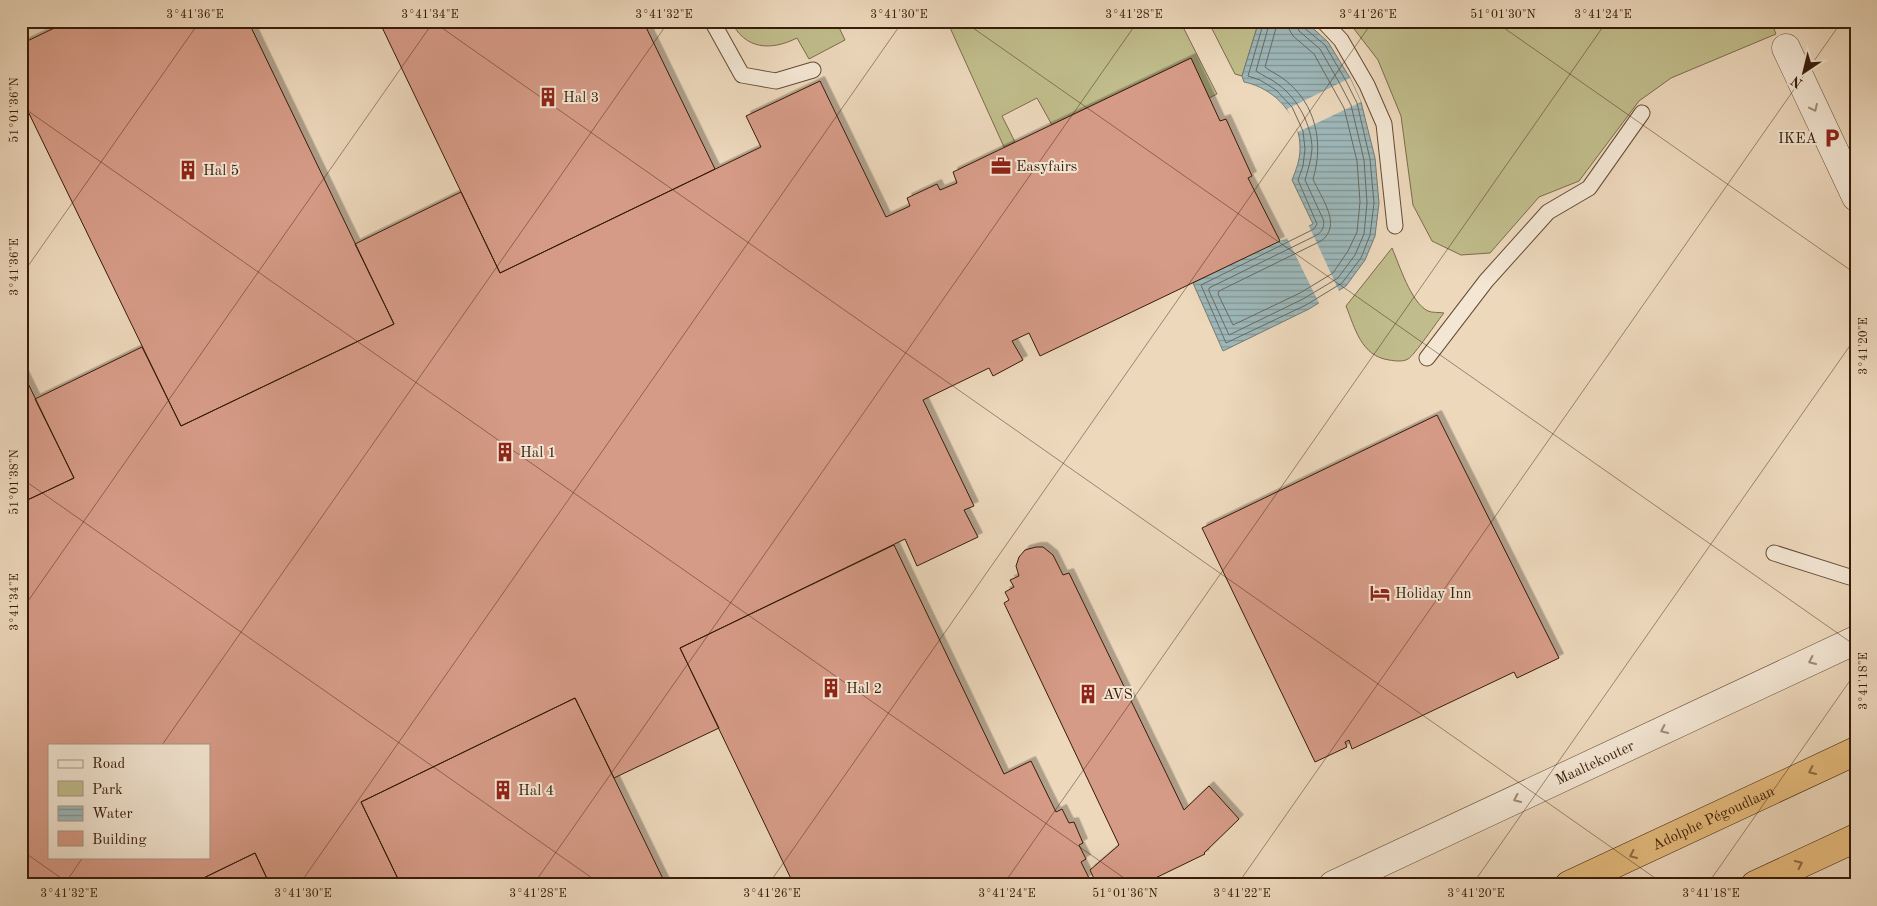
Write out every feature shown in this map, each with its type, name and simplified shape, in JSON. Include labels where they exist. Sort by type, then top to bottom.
[{"type":"highway","name":"Adolphe Pégoudlaan","points":[[1569,885],[1856,750]]},
{"type":"highway","points":[[1755,885],[1856,838]]},
{"type":"street","points":[[1786,48],[1856,198]]},
{"type":"street","name":"Maaltekouter","points":[[1333,885],[1856,640]]},
{"type":"lane","points":[[712,21],[742,76],[776,81],[813,70]]},
{"type":"lane","points":[[1323,21],[1341,40],[1367,85],[1384,124],[1395,226]]},
{"type":"lane","points":[[1427,358],[1486,281],[1548,212],[1589,188],[1642,113]]},
{"type":"lane","points":[[1774,553],[1856,579]]},
{"type":"green space","points":[[731,21],[836,21],[845,40],[809,59],[797,38],[778,45],[768,46],[751,43],[737,31]]},
{"type":"green space","points":[[947,21],[1180,21],[1217,94],[1209,98],[1190,59],[1052,125],[1037,98],[1002,116],[1015,142],[1004,147]]},
{"type":"green space","points":[[1208,21],[1259,21],[1242,76],[1235,74]]},
{"type":"green space","points":[[1348,21],[1771,21],[1776,34],[1671,78],[1639,101],[1579,181],[1539,197],[1490,253],[1461,255],[1432,241],[1413,205],[1401,116],[1378,60]]},
{"type":"green space","points":[[1392,248],[1406,282],[1416,300],[1428,311],[1444,313],[1411,356],[1401,361],[1379,357],[1365,347],[1356,332],[1346,306]]},
{"type":"water","points":[[1259,21],[1305,21],[1328,42],[1350,78],[1361,102],[1375,158],[1379,203],[1375,236],[1365,260],[1346,286],[1309,309],[1223,351],[1193,283],[1313,224],[1292,180],[1300,153],[1299,137],[1291,115],[1276,97],[1266,90],[1244,82],[1242,76]]},
{"type":"pier","points":[[1350,78],[1361,102],[1298,132],[1287,109]]},
{"type":"pier","points":[[1308,224],[1340,293],[1320,305],[1287,238],[1280,241],[1279,239]]},
{"type":"building","name":"Hal 5","points":[[69,21],[248,21],[394,324],[181,426],[21,97],[21,44]]},
{"type":"building","name":"Hal 3","points":[[379,21],[643,21],[715,169],[500,273]]},
{"type":"building","name":"Hal 1","points":[[1191,58],[1220,121],[1226,119],[1252,176],[1248,178],[1280,241],[1040,356],[1029,333],[1012,341],[1023,360],[993,376],[989,368],[923,400],[974,506],[964,510],[978,537],[917,566],[905,539],[680,648],[719,728],[614,778],[575,698],[361,802],[399,881],[392,885],[270,885],[255,853],[189,885],[21,885],[21,503],[74,478],[35,399],[142,347],[181,426],[394,324],[355,244],[461,192],[500,273],[761,147],[746,116],[820,81],[886,217],[910,206],[907,198],[937,184],[940,190],[957,183],[953,172]]},
{"type":"building","points":[[21,369],[74,478],[21,503]]},
{"type":"building","name":"Holiday Inn","points":[[1437,415],[1559,658],[1517,678],[1514,672],[1352,749],[1349,740],[1345,742],[1347,747],[1315,762],[1202,528]]},
{"type":"building","name":"Hal 2","points":[[894,545],[1004,774],[1031,761],[1056,812],[1062,809],[1069,823],[1074,822],[1083,843],[1079,845],[1086,859],[1081,862],[1089,878],[1075,885],[794,885],[680,648]]},
{"type":"building","name":"AVS","points":[[1043,547],[1053,555],[1063,575],[1069,573],[1184,810],[1209,786],[1239,819],[1205,854],[1141,885],[1097,885],[1090,870],[1119,845],[1004,603],[1009,600],[1005,592],[1014,587],[1010,580],[1019,576],[1016,566],[1019,557],[1025,550]]},
{"type":"building","name":"Hal 4","points":[[575,698],[666,885],[401,885],[361,802]]},
{"type":"building","points":[[255,853],[270,885],[189,885]]},
{"type":"place","name":"Hal 3","points":[[548,97]]},
{"type":"place","name":"IKEA","points":[[1832,138]]},
{"type":"place","name":"Easyfairs","points":[[1001,166]]},
{"type":"place","name":"Hal 5","points":[[188,170]]},
{"type":"place","name":"Hal 1","points":[[505,452]]},
{"type":"place","name":"Holiday Inn","points":[[1380,593]]},
{"type":"place","name":"Hal 2","points":[[831,688]]},
{"type":"place","name":"AVS","points":[[1088,694]]},
{"type":"place","name":"Hal 4","points":[[503,790]]}]
